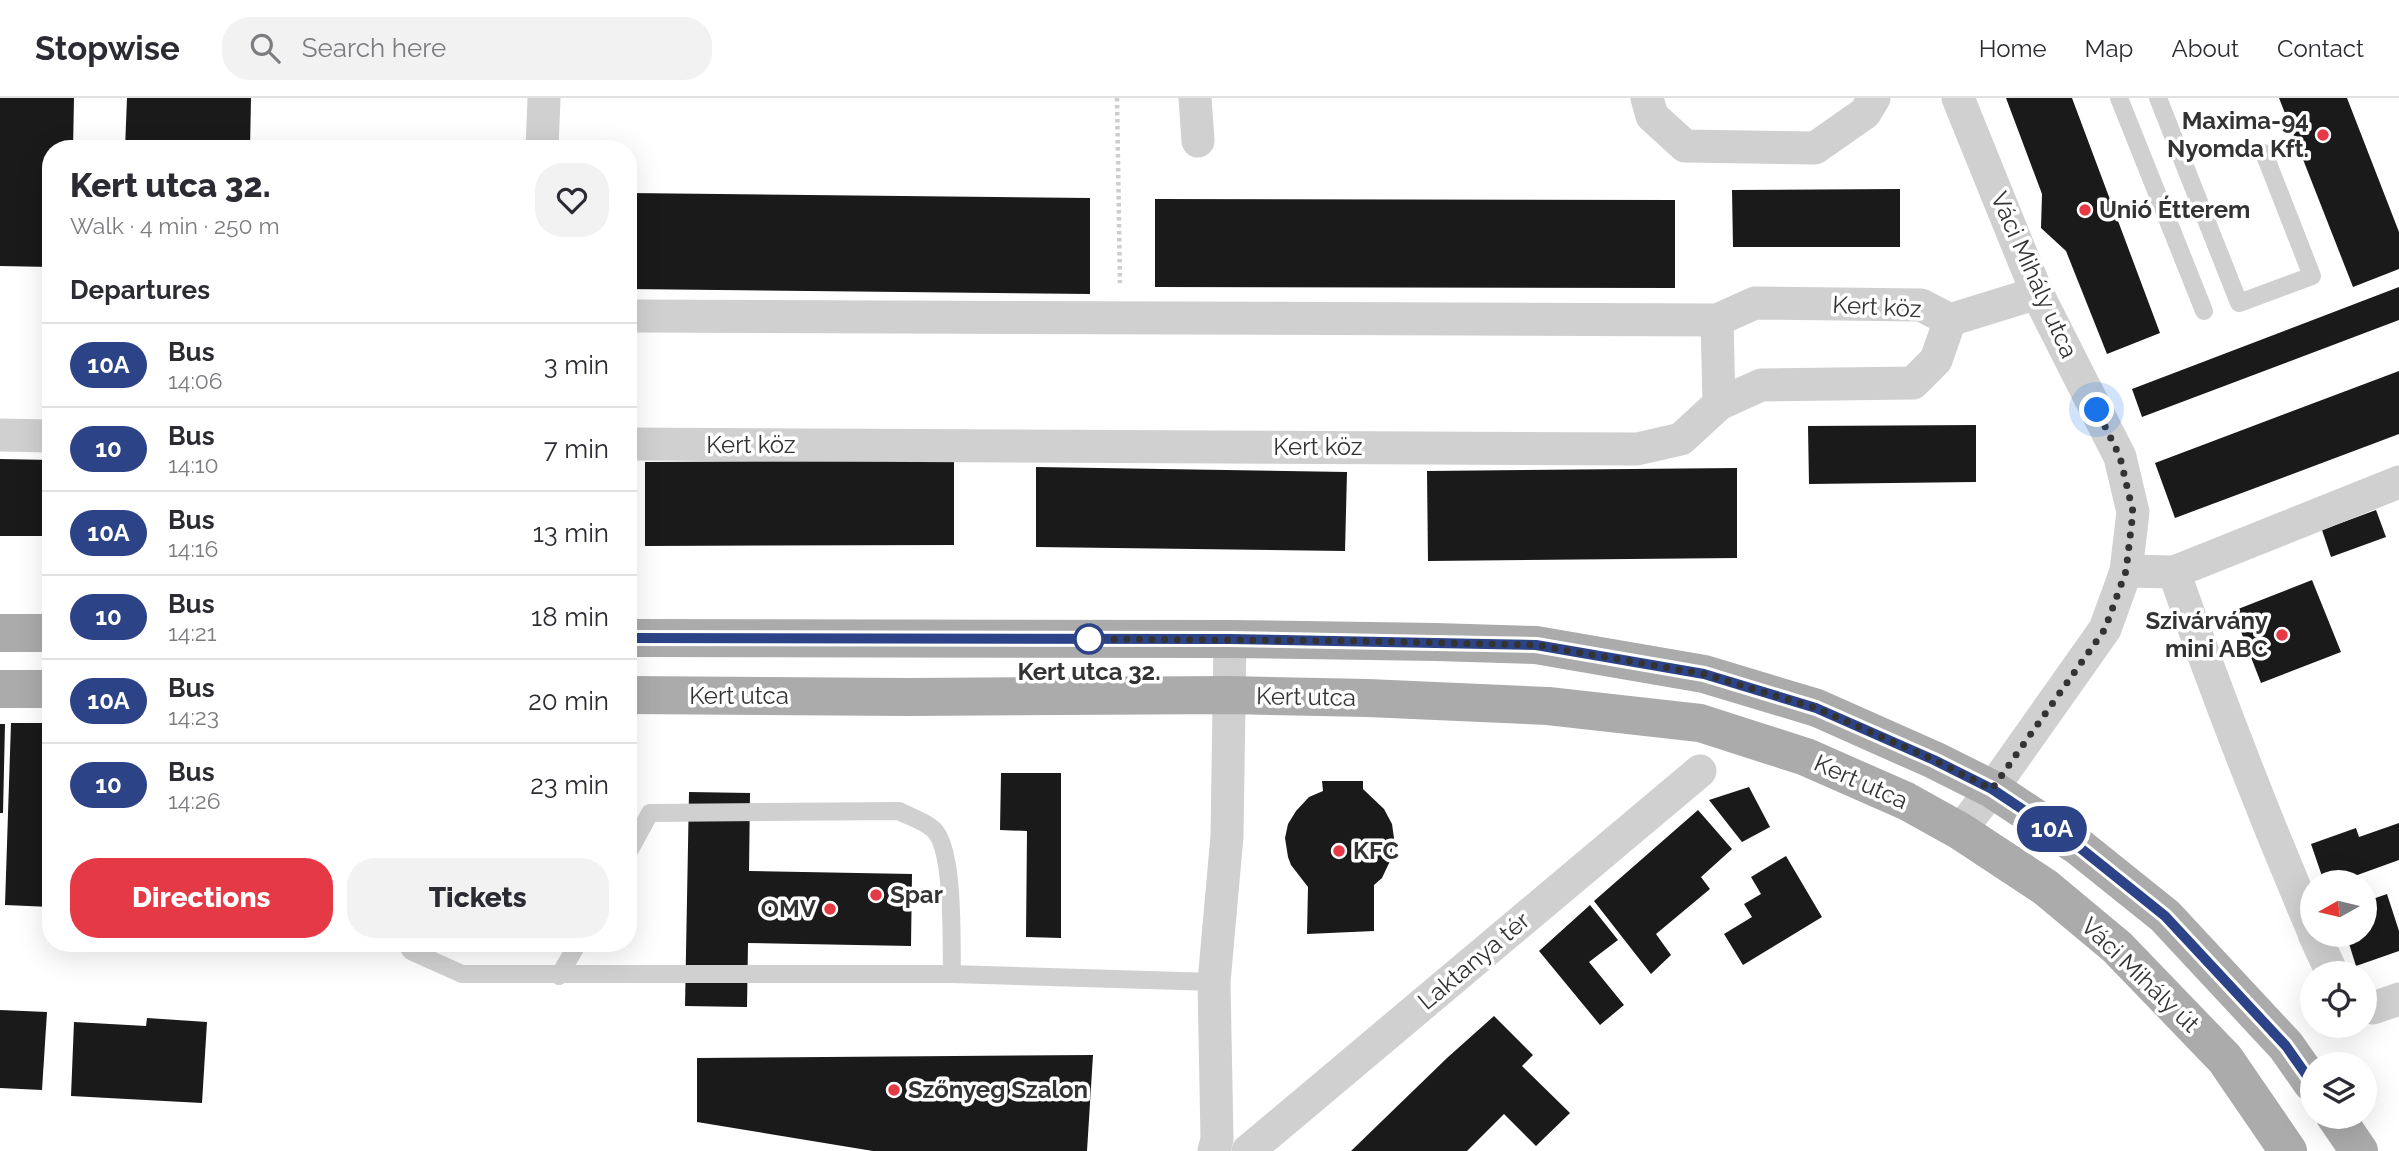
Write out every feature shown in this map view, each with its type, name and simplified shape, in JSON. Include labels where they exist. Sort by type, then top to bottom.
[{"type":"main road","points":[[0,633],[42,633]]},
{"type":"main road","name":"Kert utca","points":[[637,638],[1230,639],[1536,645],[1704,674],[1816,708],[1992,789]]},
{"type":"main road","points":[[0,689],[42,689]]},
{"type":"main road","name":"Kert utca","points":[[637,695],[1229,695],[1548,706],[1700,723],[1806,757],[1906,801],[1960,831]]},
{"type":"main road","points":[[1992,789],[2079,847],[2165,916],[2286,1046],[2300,1066]]},
{"type":"main road","name":"Váci Mihály út","points":[[1960,831],[2045,887],[2117,947],[2225,1059],[2288,1151]]},
{"type":"main road","points":[[2344,1129],[2359,1151]]},
{"type":"street","points":[[542,140],[544,98]]},
{"type":"street","points":[[1195,98],[1198,141]]},
{"type":"street","points":[[1647,98],[1652,116],[1685,146],[1802,148],[1815,148],[1865,113],[1874,98]]},
{"type":"street","name":"Váci Mihály utca","points":[[1958,98],[2037,293],[2120,457],[2133,512],[2126,571],[2105,629],[1960,831]]},
{"type":"street","name":"Kert köz","points":[[637,316],[1717,320],[1755,303],[1921,305],[1950,320],[2037,293]]},
{"type":"street","points":[[1717,320],[1719,404]]},
{"type":"street","name":"Kert köz","points":[[637,444],[1637,449],[1681,439],[1719,404],[1761,385],[1913,383],[1936,360],[1950,320]]},
{"type":"street","points":[[0,435],[42,436]]},
{"type":"street","points":[[2126,571],[2174,572],[2399,482]]},
{"type":"street","points":[[2174,572],[2213,682],[2300,899]]},
{"type":"street","points":[[1214,1151],[1217,1139],[1214,982],[1227,836],[1230,639]]},
{"type":"street","name":"Laktanya tér","points":[[1248,1151],[1700,771]]},
{"type":"street","points":[[2377,1007],[2399,999]]},
{"type":"lane","points":[[2119,98],[2204,311]]},
{"type":"lane","points":[[2158,98],[2239,303],[2312,276],[2264,153]]},
{"type":"lane","points":[[637,837],[650,813],[899,811],[935,830],[947,857],[952,974]]},
{"type":"lane","points":[[413,952],[462,974],[952,974],[1214,982]]},
{"type":"lane","points":[[559,975],[573,952]]},
{"type":"path","points":[[1117,98],[1121,319]]},
{"type":"building","points":[[0,98],[74,98],[73,140],[42,140],[42,267],[0,266]]},
{"type":"building","points":[[127,98],[251,98],[250,140],[125,140]]},
{"type":"building","points":[[2006,98],[2072,98],[2160,333],[2107,354],[2066,251],[2041,228],[2042,194]]},
{"type":"building","points":[[2279,98],[2347,98],[2399,232],[2399,269],[2353,287]]},
{"type":"building","points":[[1900,189],[1900,247],[1733,247],[1732,190]]},
{"type":"building","points":[[637,193],[1090,198],[1090,294],[637,289]]},
{"type":"building","points":[[1155,199],[1675,200],[1675,288],[1155,287]]},
{"type":"building","points":[[2399,287],[2399,320],[2142,417],[2132,389]]},
{"type":"building","points":[[2399,371],[2399,434],[2175,518],[2155,463]]},
{"type":"building","points":[[1976,425],[1976,482],[1809,484],[1808,426]]},
{"type":"building","points":[[0,459],[42,460],[42,536],[0,536]]},
{"type":"building","points":[[954,461],[954,545],[645,546],[645,462]]},
{"type":"building","points":[[1036,467],[1347,472],[1345,551],[1036,547]]},
{"type":"building","points":[[1737,468],[1737,558],[1428,561],[1427,471]]},
{"type":"building","points":[[2376,510],[2386,537],[2331,557],[2322,530]]},
{"type":"building","points":[[2312,580],[2341,652],[2261,683],[2233,611]]},
{"type":"building","points":[[11,723],[42,723],[42,907],[5,905]]},
{"type":"building","points":[[0,724],[5,724],[3,813],[0,813]]},
{"type":"building","points":[[1001,773],[1061,773],[1061,938],[1026,937],[1027,831],[1000,830]]},
{"type":"building","name":"KFC","points":[[1322,781],[1363,781],[1363,789],[1384,809],[1392,824],[1394,838],[1390,861],[1382,878],[1374,885],[1374,931],[1307,934],[1308,887],[1291,865],[1285,838],[1288,824],[1296,811],[1309,797],[1323,791]]},
{"type":"building","points":[[1749,787],[1770,827],[1742,842],[1709,800]]},
{"type":"building","points":[[689,792],[750,793],[749,871],[912,874],[911,946],[748,943],[747,1007],[685,1006]]},
{"type":"building","points":[[1698,810],[1732,849],[1701,877],[1710,889],[1656,934],[1671,955],[1651,974],[1594,901]]},
{"type":"building","points":[[2399,823],[2399,860],[2371,870],[2320,870],[2311,844],[2356,828],[2359,837]]},
{"type":"building","points":[[1786,856],[1822,917],[1743,965],[1724,934],[1752,917],[1744,904],[1761,894],[1751,877]]},
{"type":"building","points":[[2387,894],[2399,931],[2399,951],[2370,961],[2354,961],[2350,947],[2377,947],[2377,897]]},
{"type":"building","points":[[1590,905],[1618,940],[1589,962],[1624,1005],[1600,1025],[1539,951]]},
{"type":"building","points":[[0,1010],[47,1012],[42,1090],[0,1088]]},
{"type":"building","points":[[1494,1016],[1533,1055],[1522,1066],[1570,1113],[1536,1146],[1504,1114],[1467,1151],[1351,1151],[1447,1058]]},
{"type":"building","points":[[147,1018],[207,1022],[202,1103],[71,1096],[74,1022],[146,1026]]},
{"type":"building","name":"Szőnyeg Szalon","points":[[1093,1055],[1087,1151],[873,1151],[697,1122],[697,1058]]},
{"type":"bus line","name":"10A","points":[[637,638],[1230,639],[1536,645],[1704,674],[1816,708],[1992,789],[2079,847],[2165,916],[2286,1046],[2300,1066]]},
{"type":"place","name":"Maxima-94 Nyomda Kft.","points":[[2323,135]]},
{"type":"place","name":"Unió Étterem","points":[[2085,210]]},
{"type":"place","name":"Szivárvány mini ABC","points":[[2282,635]]},
{"type":"place","name":"Kert utca 32.","points":[[1089,639]]},
{"type":"place","name":"KFC","points":[[1339,851]]},
{"type":"place","name":"Spar","points":[[876,895]]},
{"type":"place","name":"OMV","points":[[830,909]]},
{"type":"place","name":"Szőnyeg Szalon","points":[[894,1090]]},
{"type":"route","points":[[1089,639],[1536,645],[1704,674],[1816,708],[1992,789],[2105,629],[2126,571],[2133,512],[2120,457],[2097,410]]}]
